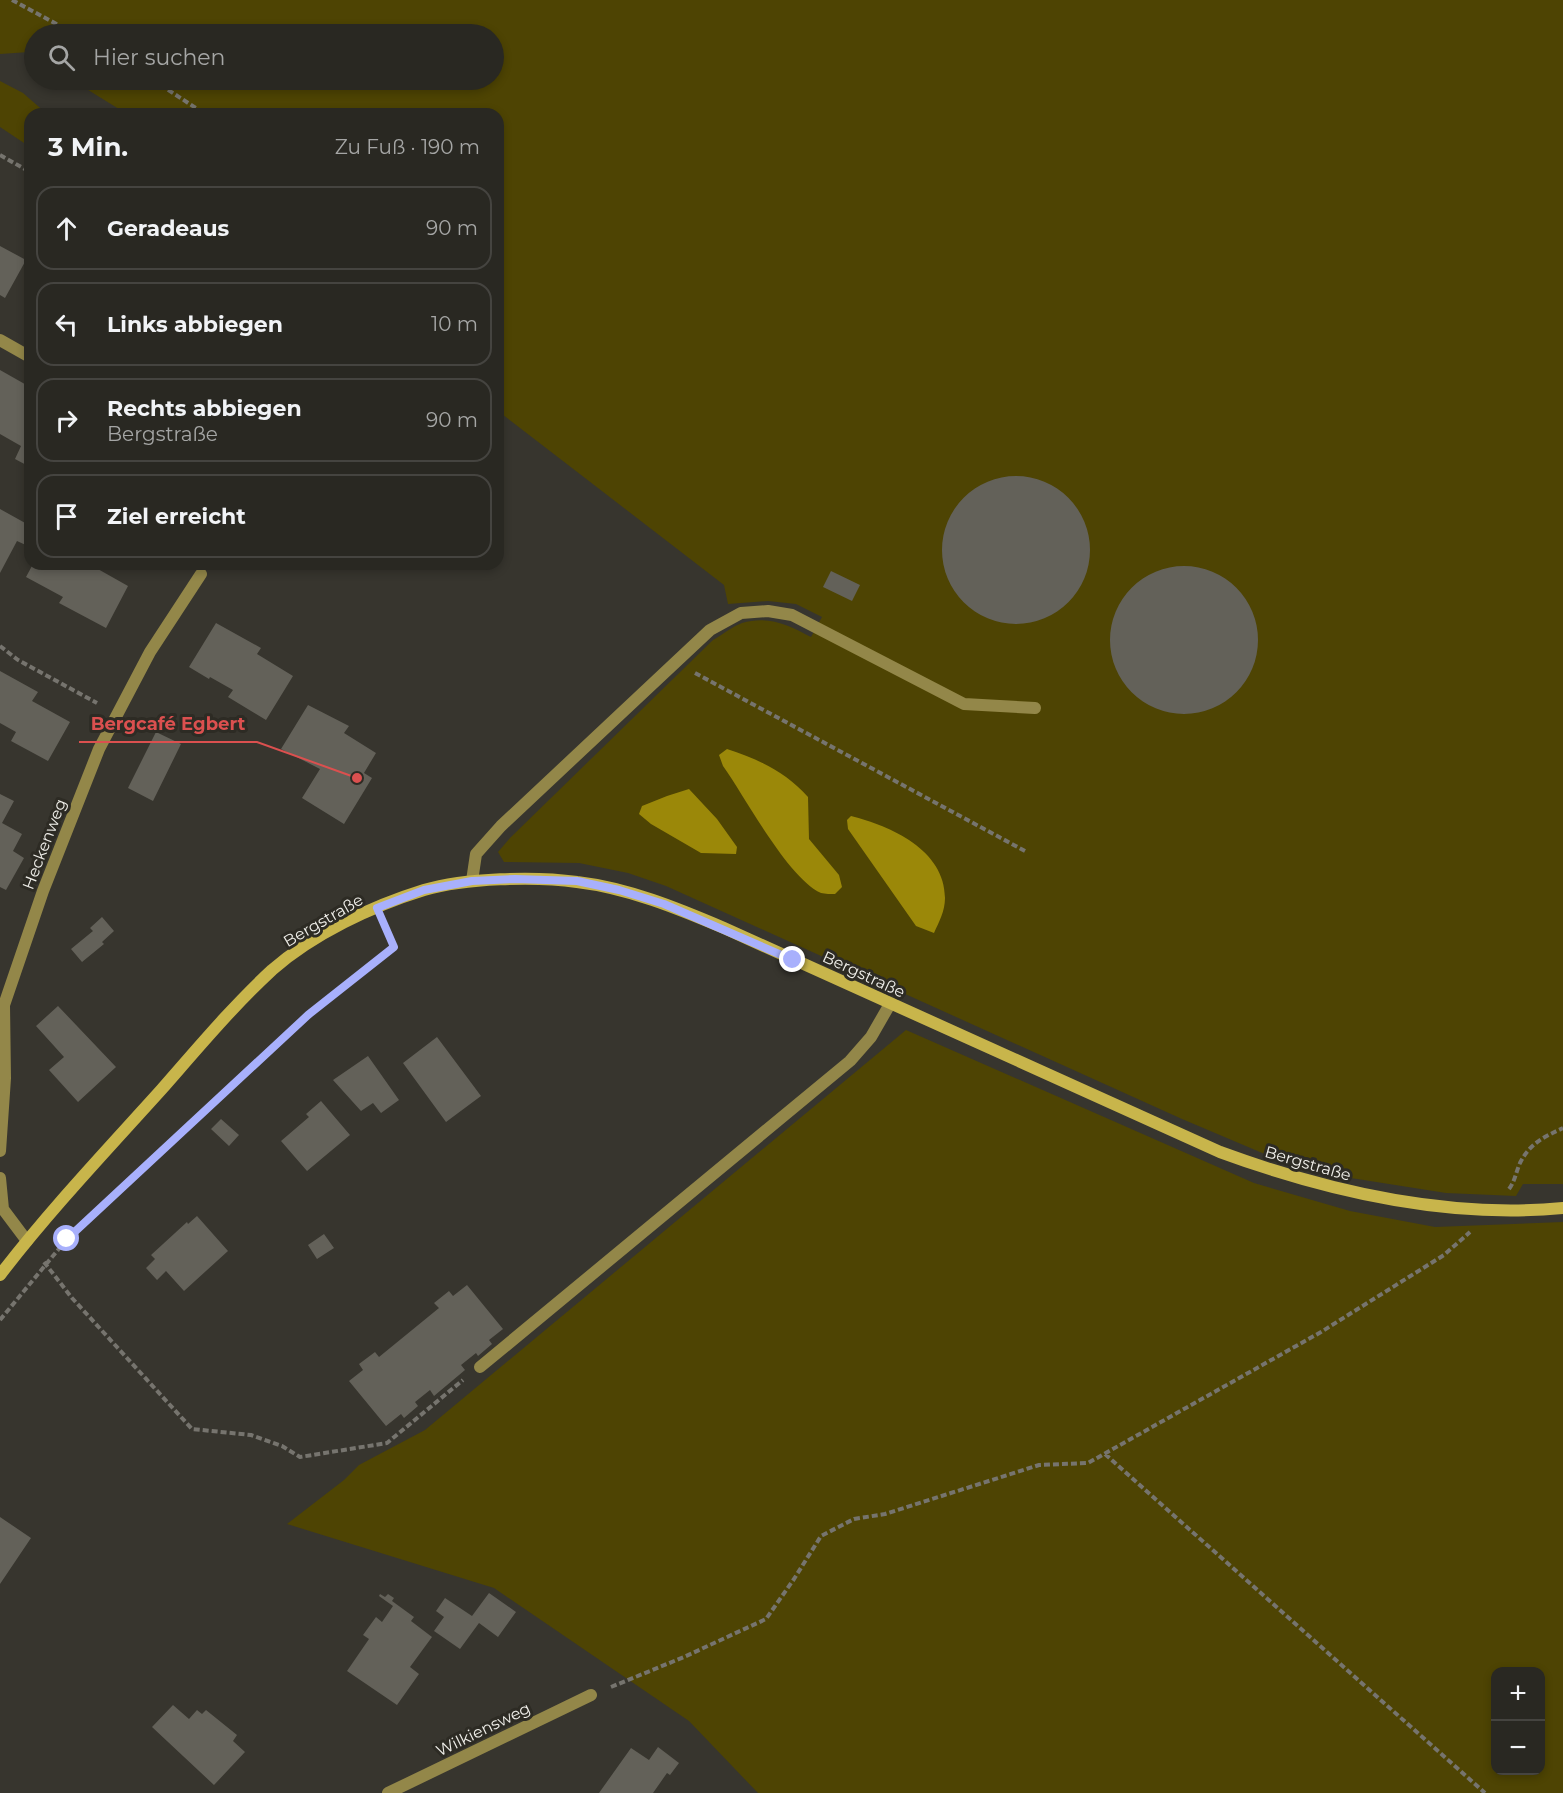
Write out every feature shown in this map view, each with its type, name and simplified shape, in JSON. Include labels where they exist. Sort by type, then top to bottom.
[{"type":"main road","name":"Bergstraße","points":[[0,1275],[27,1241],[233,1009],[273,969],[311,942],[354,918],[424,890],[472,881],[515,879],[577,881],[630,893],[664,904],[724,928],[1220,1152],[1277,1173],[1342,1190],[1428,1204],[1493,1211],[1563,1208]]},
{"type":"street","points":[[0,340],[24,354]]},
{"type":"street","name":"Heckenweg","points":[[0,1151],[5,1078],[4,1005],[48,880],[99,748],[150,652],[201,574]]},
{"type":"street","points":[[472,881],[476,854],[501,826],[710,630],[741,613],[768,611],[792,615],[964,704],[1035,708]]},
{"type":"street","points":[[480,1367],[850,1061],[871,1037],[890,1004]]},
{"type":"street","points":[[0,1178],[3,1209],[27,1241]]},
{"type":"street","name":"Wilkiensweg","points":[[388,1793],[591,1695]]},
{"type":"path","points":[[12,0],[56,24]]},
{"type":"path","points":[[168,90],[196,108]]},
{"type":"path","points":[[0,155],[24,169]]},
{"type":"path","points":[[0,646],[18,660],[117,713]]},
{"type":"path","points":[[676,663],[1025,851]]},
{"type":"path","points":[[0,1320],[67,1239],[308,1015],[394,947],[377,908]]},
{"type":"path","points":[[591,1695],[684,1657],[766,1619],[821,1536],[854,1519],[885,1514],[1039,1465],[1088,1463],[1331,1326],[1444,1255],[1493,1211],[1514,1183],[1520,1163],[1538,1140],[1563,1128]]},
{"type":"path","points":[[27,1241],[72,1298],[192,1429],[251,1434],[282,1446],[300,1457],[387,1443],[480,1367]]},
{"type":"path","points":[[1105,1453],[1485,1793]]},
{"type":"shaded area","points":[[0,0],[1563,0],[1563,1184],[1523,1184],[1516,1196],[1446,1193],[1351,1178],[1267,1155],[1182,1119],[666,886],[628,873],[579,863],[504,862],[498,852],[510,838],[713,640],[739,624],[761,620],[778,622],[811,637],[822,617],[796,604],[768,601],[728,604],[724,585],[504,416],[504,108],[117,108],[88,90],[504,90],[504,24],[24,24],[24,52],[0,54]]},
{"type":"shaded area","points":[[0,81],[23,93],[40,108],[24,108],[24,143],[0,127]]},
{"type":"shaded area","points":[[727,749],[771,767],[790,780],[808,797],[809,839],[839,875],[842,887],[835,894],[821,893],[808,884],[781,854],[723,766],[719,755]]},
{"type":"shaded area","points":[[689,789],[717,819],[737,847],[736,854],[701,853],[651,824],[639,814],[642,806]]},
{"type":"shaded area","points":[[851,816],[883,826],[898,834],[913,843],[936,866],[943,881],[945,903],[934,933],[916,926],[848,829],[847,820]]},
{"type":"shaded area","points":[[906,1030],[1254,1183],[1350,1211],[1435,1227],[1563,1222],[1563,1793],[758,1793],[689,1721],[494,1588],[287,1524],[344,1480],[359,1465],[425,1430]]},
{"type":"building","points":[[0,246],[24,259],[24,264],[5,298],[0,295]]},
{"type":"building","points":[[0,370],[24,384],[24,464],[15,459],[21,446],[0,434]]},
{"type":"building","points":[[1016,476],[1044,481],[1069,497],[1085,522],[1090,550],[1085,578],[1069,603],[1044,619],[1016,624],[988,619],[963,603],[947,578],[942,550],[947,522],[963,497],[988,481]]},
{"type":"building","points":[[0,509],[24,522],[24,544],[17,541],[0,573]]},
{"type":"building","points":[[1184,566],[1212,571],[1237,587],[1253,612],[1258,640],[1253,668],[1237,693],[1212,709],[1184,714],[1156,709],[1131,693],[1115,668],[1110,640],[1115,612],[1131,587],[1156,571]]},
{"type":"building","points":[[30,570],[100,570],[128,586],[106,628],[59,603],[63,597],[26,577]]},
{"type":"building","points":[[831,571],[860,585],[852,601],[823,587]]},
{"type":"building","points":[[216,623],[261,648],[257,654],[293,676],[266,720],[228,697],[233,690],[189,667]]},
{"type":"building","points":[[0,671],[38,692],[32,701],[70,722],[48,761],[11,741],[16,732],[0,723]]},
{"type":"building","points":[[308,705],[349,726],[344,733],[376,753],[364,773],[372,778],[344,824],[302,798],[320,769],[281,749]]},
{"type":"building","points":[[156,732],[181,744],[153,801],[128,788]]},
{"type":"building","points":[[0,794],[14,801],[2,823],[22,834],[13,851],[24,858],[6,890],[0,887]]},
{"type":"building","points":[[102,917],[114,931],[102,942],[104,944],[82,962],[71,949],[93,931],[90,928]]},
{"type":"building","points":[[58,1006],[116,1067],[78,1102],[49,1070],[64,1057],[36,1026]]},
{"type":"building","points":[[437,1037],[481,1096],[446,1122],[403,1063]]},
{"type":"building","points":[[368,1056],[399,1100],[381,1113],[373,1103],[361,1111],[333,1080]]},
{"type":"building","points":[[321,1101],[350,1135],[307,1171],[281,1141],[309,1117],[306,1114]]},
{"type":"building","points":[[221,1119],[239,1135],[229,1146],[211,1129]]},
{"type":"building","points":[[197,1216],[228,1251],[184,1291],[166,1271],[157,1280],[146,1268],[155,1259],[151,1255],[187,1222],[188,1224]]},
{"type":"building","points":[[324,1234],[334,1248],[317,1259],[308,1245]]},
{"type":"building","points":[[467,1285],[503,1329],[489,1340],[492,1344],[478,1356],[476,1353],[461,1365],[465,1370],[434,1396],[430,1390],[415,1402],[418,1406],[404,1418],[401,1414],[386,1426],[349,1381],[363,1370],[359,1364],[375,1352],[379,1357],[439,1308],[434,1303],[449,1291],[453,1296]]},
{"type":"building","points":[[0,1517],[31,1538],[0,1584]]},
{"type":"building","points":[[489,1593],[516,1612],[498,1637],[479,1623],[460,1649],[434,1631],[444,1617],[436,1611],[445,1598],[472,1616]]},
{"type":"building","points":[[380,1594],[385,1597],[388,1594],[394,1598],[392,1601],[414,1617],[411,1621],[432,1637],[410,1667],[419,1674],[397,1705],[347,1671],[369,1639],[363,1635],[376,1617],[382,1622],[393,1606],[379,1596]]},
{"type":"building","points":[[173,1705],[189,1719],[197,1710],[202,1714],[206,1710],[237,1735],[233,1741],[245,1752],[214,1785],[152,1727]]},
{"type":"building","points":[[658,1747],[679,1763],[670,1775],[667,1773],[653,1793],[599,1793],[631,1748],[649,1760]]},
{"type":"place","name":"Bergcafé Egbert","points":[[357,778]]},
{"type":"route","points":[[67,1239],[308,1015],[394,947],[377,908],[424,890],[472,881],[515,879],[577,881],[619,890],[664,904],[724,928],[793,960]]}]
